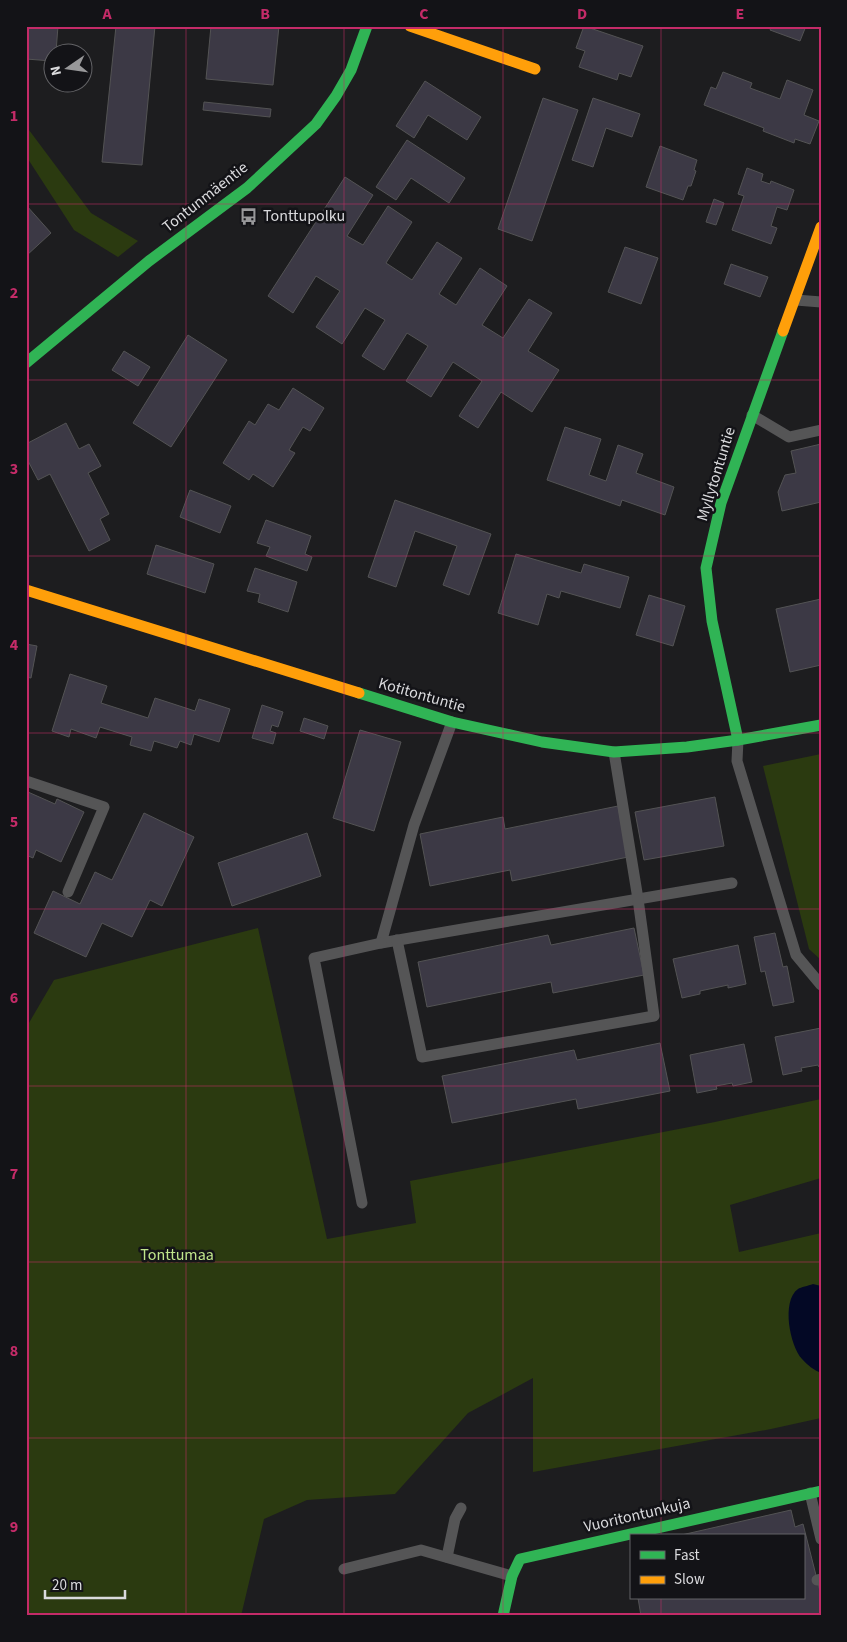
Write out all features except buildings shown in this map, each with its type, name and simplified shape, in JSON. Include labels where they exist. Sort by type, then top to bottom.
[{"type":"street","name":"Tontunmäentie","points":[[26,363],[149,261],[247,188],[316,124],[336,96],[351,70],[367,26]]},
{"type":"street","points":[[410,26],[535,69]]},
{"type":"street","name":"Myllytontuntie","points":[[738,740],[712,621],[706,568],[721,502],[821,227]]},
{"type":"street","name":"Kotitontuntie","points":[[26,590],[452,722],[542,742],[614,752],[687,747],[821,725]]},
{"type":"street","name":"Vuoritontunkuja","points":[[503,1616],[512,1576],[520,1558],[816,1492]]},
{"type":"lane","points":[[794,300],[821,302]]},
{"type":"lane","points":[[752,415],[789,437],[821,430]]},
{"type":"lane","points":[[381,943],[414,825],[452,722]]},
{"type":"lane","points":[[738,740],[736,761],[796,955],[821,985]]},
{"type":"lane","points":[[398,940],[422,1057],[654,1016],[638,899],[614,752]]},
{"type":"lane","points":[[26,781],[104,807],[68,892]]},
{"type":"lane","points":[[362,1203],[314,958],[381,943],[732,883]]},
{"type":"lane","points":[[816,1492],[821,1539]]},
{"type":"lane","points":[[447,1557],[456,1519],[461,1508]]},
{"type":"lane","points":[[344,1569],[421,1550],[512,1576]]},
{"type":"green space","points":[[26,126],[91,213],[138,241],[118,257],[74,230],[26,156]]},
{"type":"green space","points":[[821,754],[821,960],[809,949],[763,766]]},
{"type":"green space","name":"Tonttumaa","points":[[258,928],[327,1239],[416,1223],[410,1181],[715,1122],[821,1099],[821,1178],[730,1205],[739,1252],[821,1233],[821,1418],[771,1429],[533,1472],[533,1378],[468,1413],[395,1494],[307,1500],[264,1519],[241,1616],[26,1616],[26,1028],[54,980]]},
{"type":"water","points":[[813,1284],[821,1286],[821,1373],[808,1365],[798,1353],[789,1324],[790,1303],[793,1295],[799,1288]]},
{"type":"traffic: fast","points":[[26,363],[149,261],[247,188],[316,124],[336,96],[351,70],[367,26]]},
{"type":"traffic: fast","points":[[738,740],[712,621],[706,568],[721,503],[783,331]]},
{"type":"traffic: fast","points":[[359,693],[452,722],[542,742],[614,752],[687,747],[821,725]]},
{"type":"traffic: fast","points":[[631,1534],[821,1491]]},
{"type":"traffic: fast","points":[[503,1616],[512,1576],[520,1559],[630,1534]]},
{"type":"traffic: slow","points":[[410,26],[535,69]]},
{"type":"traffic: slow","points":[[783,331],[821,227]]},
{"type":"traffic: slow","points":[[26,590],[359,693]]},
{"type":"place","name":"Tonttupolku","points":[[249,216]]}]
